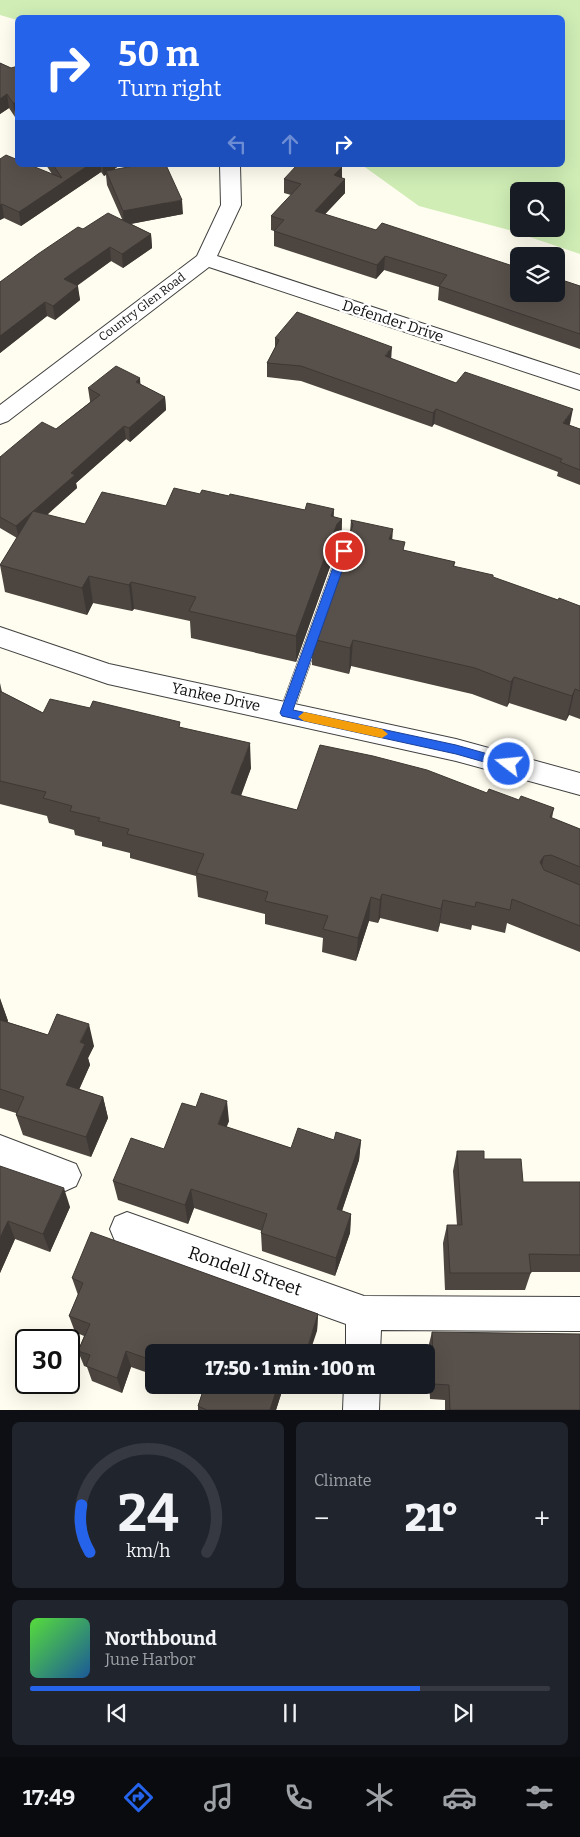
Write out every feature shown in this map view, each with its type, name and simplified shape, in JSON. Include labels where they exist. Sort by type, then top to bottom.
[{"type":"street","name":"Country Glen Road","points":[[0,416],[206,259],[231,206],[230,167]]},
{"type":"street","name":"Defender Drive","points":[[206,259],[580,384]]},
{"type":"street","name":"Yankee Drive","points":[[0,637],[108,674],[456,750],[580,784]]},
{"type":"street","points":[[0,1151],[65,1175]]},
{"type":"street","name":"Rondell Street","points":[[127,1229],[364,1313],[580,1314]]},
{"type":"street","points":[[362,1344],[364,1313]]},
{"type":"street","points":[[361,1410],[362,1394]]},
{"type":"lane","points":[[286,713],[344,551]]},
{"type":"green space","points":[[0,0],[580,0],[580,254],[565,249],[565,247],[559,247],[530,237],[565,237],[565,182],[510,182],[510,230],[419,206],[365,167],[565,167],[565,15],[15,15],[15,19],[0,15]]},
{"type":"building","points":[[0,63],[11,68],[15,67],[15,103],[13,103],[7,94],[0,99]]},
{"type":"building","points":[[6,155],[15,159],[15,167],[35,167],[62,178],[54,167],[86,167],[19,212],[2,204],[0,205],[0,159]]},
{"type":"building","points":[[128,167],[167,167],[182,200],[123,211],[106,171]]},
{"type":"building","points":[[295,167],[342,167],[334,175],[345,179],[315,211],[376,230],[382,223],[510,265],[510,302],[565,302],[565,281],[580,286],[580,334],[439,286],[447,275],[385,256],[377,265],[274,231],[284,220],[271,216],[301,184],[284,179]]},
{"type":"building","points":[[108,213],[151,234],[122,254],[110,247],[64,279],[78,286],[53,306],[45,302],[0,336],[0,282],[78,227],[83,229]]},
{"type":"building","points":[[297,312],[392,347],[385,356],[456,383],[465,372],[573,409],[563,423],[580,429],[580,470],[560,462],[562,459],[436,409],[433,413],[301,366],[267,363],[279,340],[275,338]]},
{"type":"building","points":[[116,366],[140,378],[136,382],[165,397],[129,428],[124,426],[71,473],[75,475],[16,526],[0,517],[0,457],[42,422],[56,429],[100,395],[88,388]]},
{"type":"building","points":[[174,488],[200,494],[202,490],[229,496],[230,494],[305,510],[307,503],[334,509],[331,516],[342,519],[337,524],[296,636],[189,611],[196,597],[131,582],[129,585],[89,576],[82,588],[0,565],[33,511],[85,524],[102,492],[166,506]]},
{"type":"building","points":[[351,520],[393,529],[389,539],[405,542],[403,550],[455,562],[453,566],[493,575],[493,577],[580,606],[580,691],[575,689],[572,696],[514,677],[511,682],[475,668],[353,640],[350,648],[312,639],[353,525]]},
{"type":"building","points":[[0,691],[43,713],[50,699],[90,708],[93,701],[180,722],[179,727],[250,743],[231,793],[297,810],[320,745],[427,770],[487,793],[489,789],[519,800],[521,796],[554,808],[550,817],[580,829],[580,867],[551,855],[544,856],[540,862],[544,870],[580,885],[580,926],[512,899],[510,910],[476,902],[475,907],[443,900],[441,909],[382,894],[380,900],[371,897],[358,938],[323,929],[328,916],[265,901],[268,892],[196,873],[204,854],[127,834],[129,829],[98,821],[100,818],[70,811],[72,806],[43,798],[46,792],[0,781]]},
{"type":"building","points":[[57,1014],[89,1024],[80,1042],[85,1044],[66,1085],[103,1097],[86,1137],[16,1115],[24,1097],[0,1089],[0,1020],[48,1035]]},
{"type":"building","points":[[201,1093],[227,1101],[218,1124],[291,1148],[298,1128],[334,1140],[336,1132],[361,1140],[337,1209],[351,1214],[336,1258],[261,1233],[267,1214],[191,1189],[185,1205],[113,1181],[131,1138],[164,1149],[182,1103],[196,1107]]},
{"type":"building","points":[[457,1151],[484,1151],[484,1159],[521,1159],[523,1182],[580,1182],[580,1255],[529,1254],[531,1273],[450,1273],[447,1225],[462,1225]]},
{"type":"building","points":[[0,1166],[64,1188],[43,1234],[8,1221],[0,1238]]},
{"type":"building","points":[[91,1232],[318,1314],[309,1344],[145,1344],[145,1358],[126,1351],[117,1378],[86,1366],[90,1355],[80,1352],[80,1346],[90,1324],[69,1316],[83,1283],[72,1278]]},
{"type":"building","points":[[432,1332],[580,1334],[580,1410],[450,1410],[449,1385],[435,1384],[435,1344],[432,1344]]},
{"type":"building","points":[[202,1394],[275,1394],[270,1410],[207,1410],[198,1406]]},
{"type":"slow traffic","points":[[304,717],[382,734]]},
{"type":"route","points":[[344,551],[286,713],[456,750],[509,764]]}]
